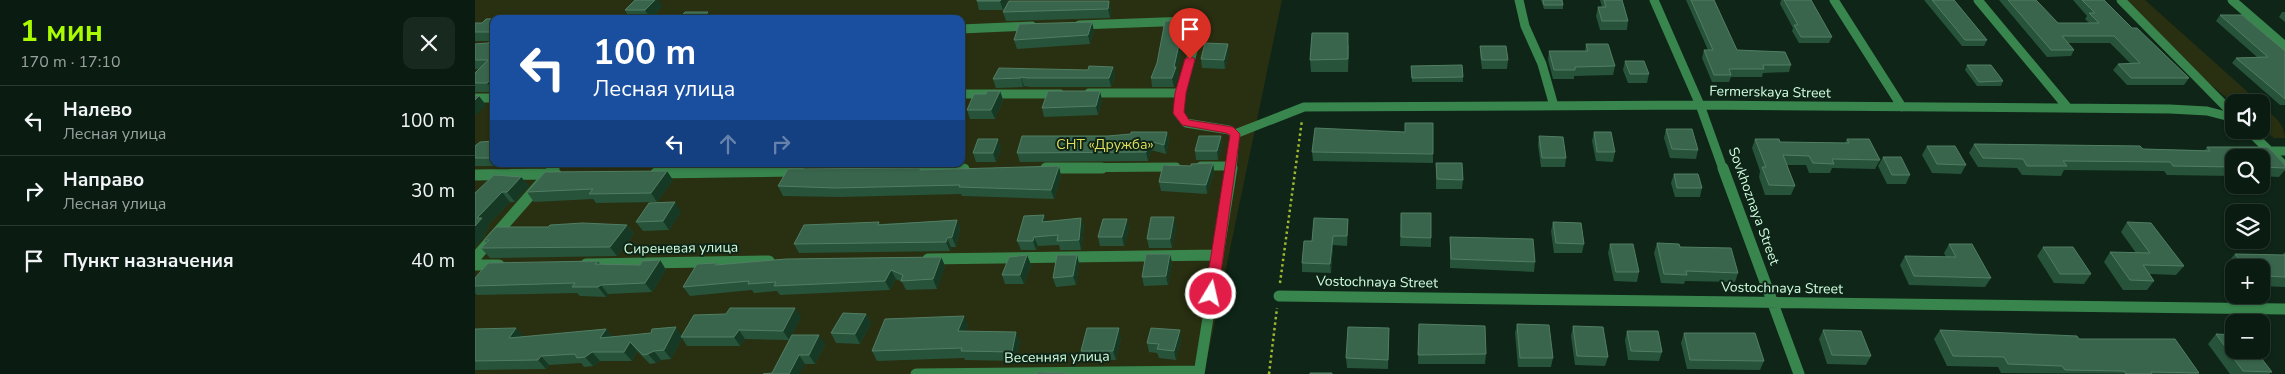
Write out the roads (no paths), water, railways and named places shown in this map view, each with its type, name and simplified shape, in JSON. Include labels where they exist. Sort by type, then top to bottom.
[{"type":"street","points":[[1519,0],[1525,26],[1542,64],[1554,106]]},
{"type":"street","name":"Sovkhoznaya Street","points":[[1654,0],[1700,105],[1799,374]]},
{"type":"street","points":[[1834,0],[1903,107]]},
{"type":"street","points":[[1978,0],[2068,108]]},
{"type":"street","points":[[2121,0],[2225,108]]},
{"type":"street","points":[[2232,0],[2285,46]]},
{"type":"street","points":[[1070,25],[1197,23],[1200,26],[1181,93],[1178,113],[1186,123],[1229,130],[1235,134],[1199,372]]},
{"type":"street","points":[[965,29],[1041,26]]},
{"type":"street","points":[[1081,93],[1181,93]]},
{"type":"street","points":[[965,94],[1071,94]]},
{"type":"street","points":[[475,98],[490,98]]},
{"type":"street","name":"Fermerskaya Street","points":[[1235,134],[1289,111],[1304,107],[1700,105],[2068,108],[2198,110],[2225,115]]},
{"type":"street","points":[[2257,139],[2267,149]]},
{"type":"street","points":[[2270,151],[2285,151]]},
{"type":"street","points":[[2270,152],[2285,166]]},
{"type":"street","points":[[1033,168],[1231,166]]},
{"type":"street","points":[[475,258],[554,167]]},
{"type":"street","points":[[894,170],[973,169]]},
{"type":"street","points":[[647,173],[805,171]]},
{"type":"street","points":[[475,175],[568,174]]},
{"type":"street","points":[[920,259],[1217,255]]},
{"type":"street","name":"Сиреневая улица","points":[[574,264],[782,261]]},
{"type":"street","points":[[475,266],[515,265]]},
{"type":"street","name":"Vostochnaya Street","points":[[1279,296],[2285,309]]},
{"type":"street","name":"Весенняя улица","points":[[916,374],[1199,372]]},
{"type":"park label","name":"СНТ «Дружба»","points":[[1105,144]]}]
